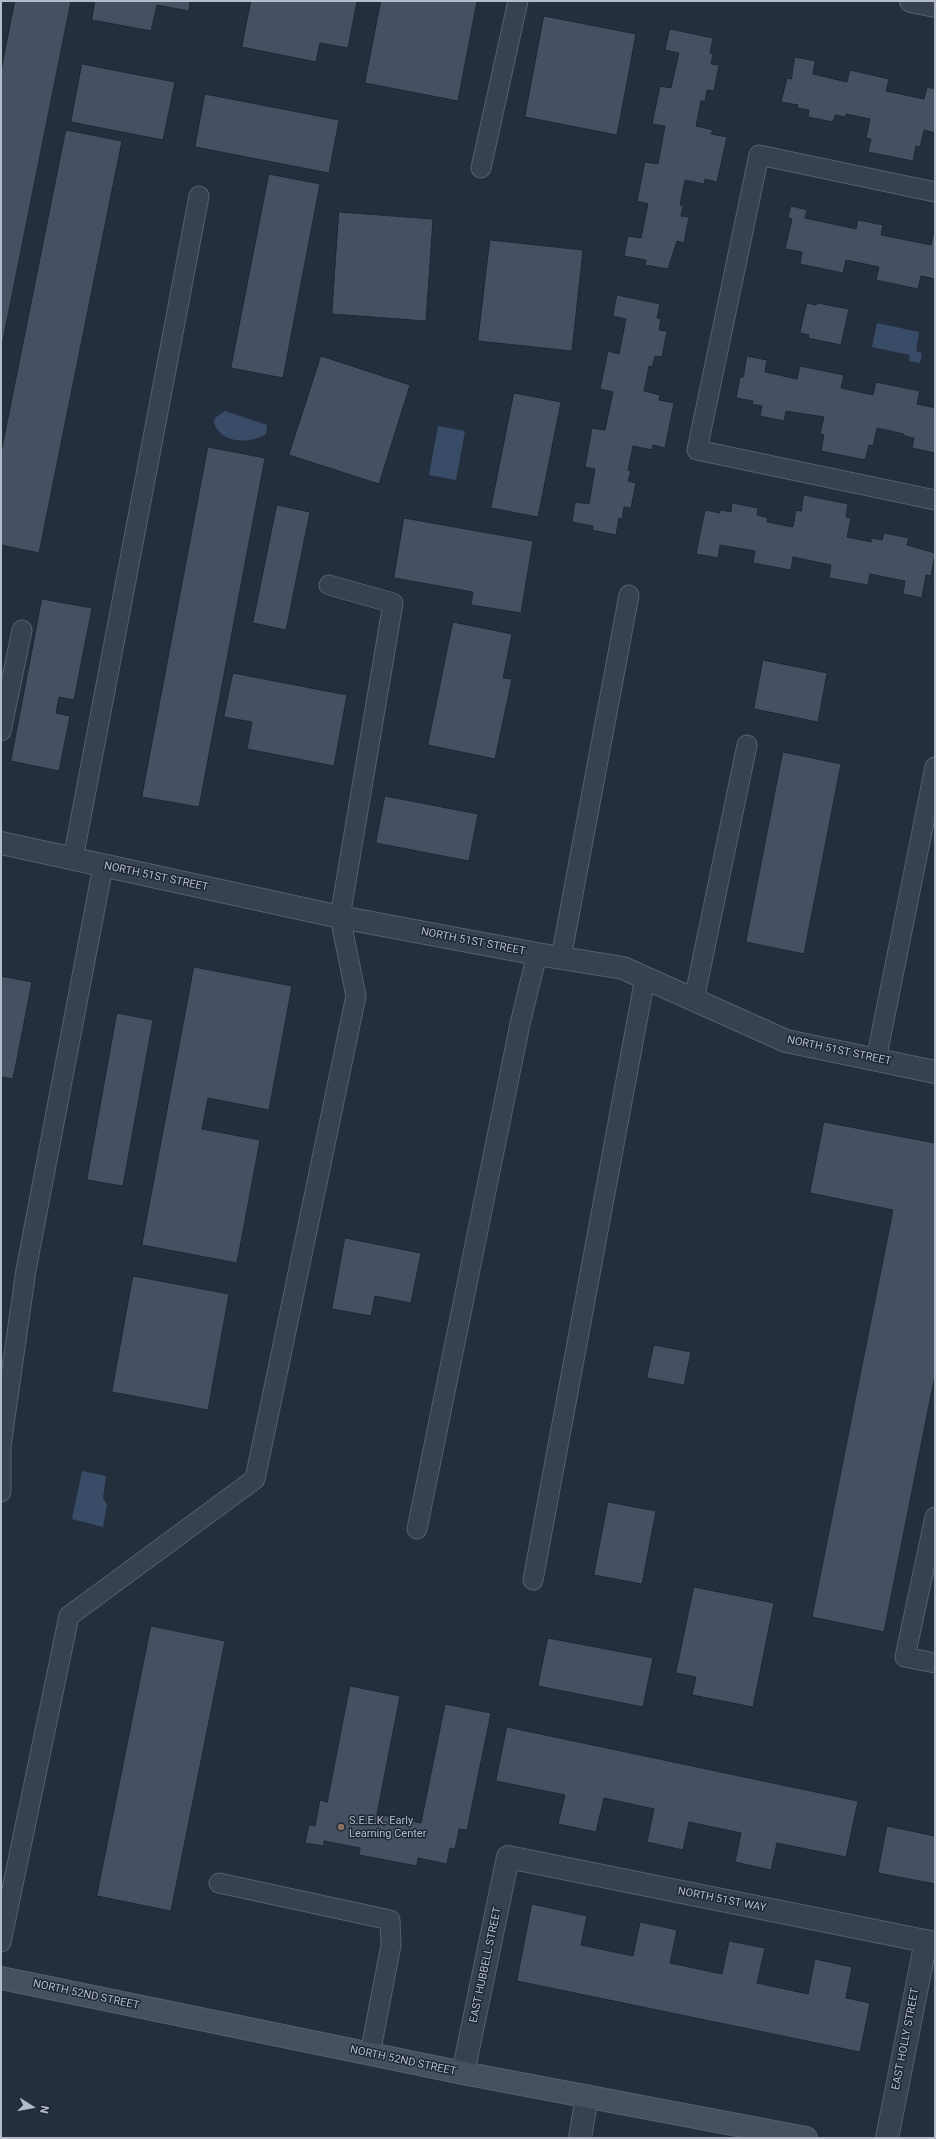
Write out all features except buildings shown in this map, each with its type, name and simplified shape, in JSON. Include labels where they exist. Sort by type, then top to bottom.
[{"type":"main road","name":"NORTH 52ND STREET","points":[[1,1978],[463,2073],[806,2138]]},
{"type":"street","points":[[911,1],[935,6]]},
{"type":"street","name":"NORTH 51ST STREET","points":[[1,843],[340,916],[537,954],[623,968],[786,1041],[935,1072]]},
{"type":"street","name":"NORTH 51ST WAY","points":[[508,1857],[930,1942]]},
{"type":"street","name":"EAST HUBBELL STREET","points":[[463,2073],[508,1857]]},
{"type":"street","name":"EAST HOLLY STREET","points":[[887,2138],[930,1942]]},
{"type":"street","points":[[580,2138],[587,2096]]},
{"type":"lane","points":[[481,168],[518,1]]},
{"type":"lane","points":[[935,192],[759,155],[697,450],[935,500]]},
{"type":"lane","points":[[73,859],[198,196]]},
{"type":"lane","points":[[1,1942],[69,1616],[255,1479],[356,996],[340,916],[393,603],[329,584]]},
{"type":"lane","points":[[561,958],[629,595]]},
{"type":"lane","points":[[1,731],[22,630]]},
{"type":"lane","points":[[694,1000],[747,745]]},
{"type":"lane","points":[[876,1060],[935,767]]},
{"type":"lane","points":[[1,1492],[1,1446],[26,1270],[103,866]]},
{"type":"lane","points":[[417,1529],[520,1024],[537,954]]},
{"type":"lane","points":[[533,1580],[645,978]]},
{"type":"lane","points":[[935,1517],[905,1657],[935,1663]]},
{"type":"lane","points":[[220,1883],[390,1920],[391,1945],[370,2054]]},
{"type":"water","points":[[877,323],[919,332],[916,351],[922,353],[920,363],[909,361],[910,355],[872,347]]},
{"type":"water","points":[[225,411],[267,425],[266,434],[244,440],[237,440],[223,435],[214,423],[215,418]]},
{"type":"water","points":[[438,426],[465,431],[456,480],[429,475]]},
{"type":"water","points":[[82,1471],[106,1476],[103,1498],[107,1505],[103,1527],[72,1519]]},
{"type":"place","name":"S.E.E.K. Early Learning Center","points":[[341,1827]]}]
